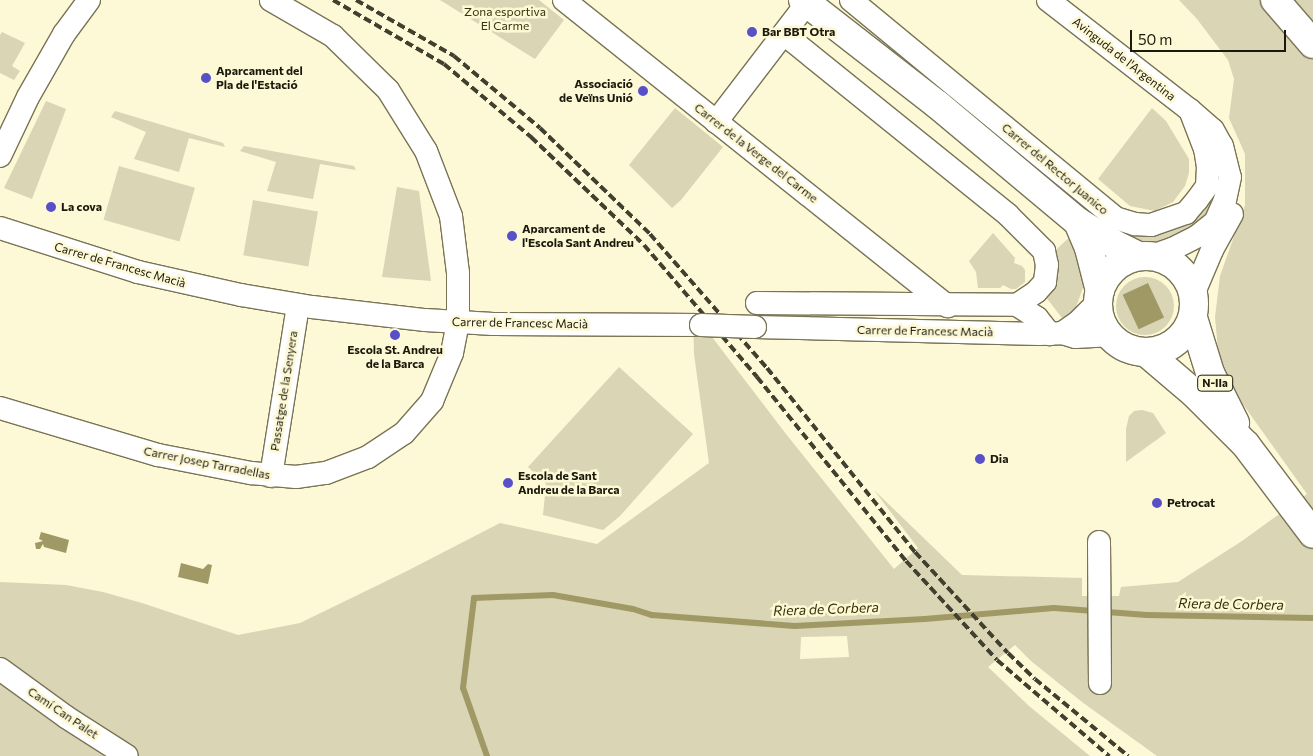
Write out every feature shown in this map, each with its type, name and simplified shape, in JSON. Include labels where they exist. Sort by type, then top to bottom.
[{"type":"main road","points":[[1275,0],[1313,44]]},
{"type":"main road","name":"Carrer del Rector Juanico","points":[[805,1],[938,104],[1078,222],[1144,256]]},
{"type":"main road","name":"Carrer del Rector Juanico","points":[[1078,222],[1089,248],[1099,297]]},
{"type":"main road","points":[[1109,335],[1100,320],[1099,297],[1107,274],[1129,259],[1144,256]]},
{"type":"main road","name":"N-IIa","points":[[1144,256],[1161,259],[1180,271],[1193,307],[1210,373],[1246,444]]},
{"type":"main road","points":[[1147,353],[1171,345],[1182,335],[1193,307]]},
{"type":"main road","name":"N-IIa","points":[[1109,335],[1133,350],[1147,353],[1195,394],[1246,444],[1313,534]]},
{"type":"street","points":[[0,156],[28,97],[64,34],[89,0]]},
{"type":"street","name":"Carrer Josep Tarradellas","points":[[0,408],[158,455],[271,476],[296,477],[326,473],[368,457],[404,433],[432,401],[452,353],[458,322],[458,262],[451,216],[426,151],[388,90],[333,36],[271,0]]},
{"type":"street","name":"Carrer de la Verge del Carme","points":[[564,0],[948,306]]},
{"type":"street","name":"Carrer del Rector Juanico","points":[[851,0],[1114,218],[1135,224],[1151,225],[1171,220],[1186,213],[1198,200],[1207,186],[1208,167],[1195,118]]},
{"type":"street","name":"Avinguda de l'Argentina","points":[[1048,0],[1195,118],[1213,130],[1227,162],[1230,177],[1225,200],[1215,222],[1198,236],[1172,249],[1144,256]]},
{"type":"street","points":[[716,122],[784,34],[805,1]]},
{"type":"street","points":[[784,34],[1008,215],[1044,251],[1047,265],[1045,282],[1036,292],[1017,305],[1056,333],[1077,323],[1099,297]]},
{"type":"street","name":"Avinguda de l'Argentina","points":[[1193,307],[1212,250],[1231,218],[1241,177],[1233,142],[1224,128],[1208,114],[1195,118]]},
{"type":"street","name":"Carrer de Francesc Macià","points":[[0,228],[131,270],[241,295],[298,305],[458,322],[1056,333],[1075,337],[1109,335]]},
{"type":"street","name":"Carrer de Francesc Macià","points":[[757,303],[948,306],[1017,305]]},
{"type":"street","name":"Passatge de la Senyera","points":[[271,476],[298,305]]},
{"type":"street","points":[[1099,542],[1100,683]]},
{"type":"street","name":"Camí Can Palet","points":[[0,668],[66,717],[127,756]]},
{"type":"green space","name":"Zona esportiva El Carme","points":[[440,0],[539,0],[564,20],[535,59]]},
{"type":"green space","points":[[1179,0],[1313,0],[1313,756],[1157,756],[1082,702],[1031,661],[1015,645],[988,667],[1029,706],[1090,756],[0,756],[0,582],[66,585],[103,592],[238,635],[300,623],[500,523],[597,544],[709,463],[694,354],[693,312],[786,434],[894,569],[918,548],[874,490],[962,575],[1082,578],[1082,596],[1119,596],[1121,587],[1178,582],[1242,541],[1307,494],[1220,372],[1215,317],[1220,276],[1245,205],[1245,154],[1229,118],[1234,79],[1228,60],[1197,19]],"holes":[[[847,636],[849,657],[800,659],[801,637]]]},
{"type":"green space","points":[[2,32],[25,43],[12,66],[20,71],[14,80],[0,73],[0,35]]},
{"type":"green space","points":[[46,101],[66,109],[32,199],[4,188]]},
{"type":"green space","points":[[675,108],[723,147],[681,200],[672,208],[629,165]]},
{"type":"green space","points":[[1152,108],[1166,121],[1189,159],[1189,173],[1185,186],[1173,202],[1155,211],[1130,206],[1098,179]]},
{"type":"green space","points":[[115,111],[223,143],[225,147],[189,138],[179,172],[134,159],[146,132],[111,117]]},
{"type":"green space","points":[[244,146],[354,166],[356,170],[320,164],[313,199],[267,191],[276,162],[240,151]]},
{"type":"green space","points":[[119,166],[195,188],[180,242],[104,220]]},
{"type":"green space","points":[[1219,184],[1213,206],[1200,223],[1165,241],[1131,242],[1132,231]]},
{"type":"green space","points":[[397,187],[419,191],[431,281],[382,277]]},
{"type":"green space","points":[[253,200],[318,211],[308,267],[243,255]]},
{"type":"green space","points":[[993,233],[1015,258],[1014,263],[1022,266],[1025,270],[1025,282],[1016,289],[1003,285],[1000,288],[978,288],[976,272],[969,261]]},
{"type":"green space","points":[[1072,235],[1085,282],[1076,307],[1071,314],[1062,318],[1042,292],[1049,256]]},
{"type":"green space","points":[[1145,277],[1161,282],[1169,290],[1174,306],[1169,322],[1161,330],[1145,335],[1129,330],[1121,322],[1116,306],[1121,290],[1129,282]]},
{"type":"green space","points":[[619,367],[693,434],[620,516],[603,530],[543,515],[546,484],[528,467]]},
{"type":"green space","points":[[1142,410],[1153,413],[1166,433],[1126,462],[1126,429],[1129,416],[1134,411]]},
{"type":"shaded area","points":[[1148,283],[1164,317],[1139,329],[1123,295]]},
{"type":"shaded area","points":[[41,532],[69,540],[66,553],[44,547],[43,544],[40,549],[36,549],[35,543],[43,541],[39,539]]},
{"type":"shaded area","points":[[181,563],[203,569],[208,564],[212,565],[208,584],[178,577]]},
{"type":"waterway","name":"Riera de Corbera","points":[[487,756],[463,688],[474,598],[553,595],[633,609],[652,615],[795,626],[925,619],[1054,608],[1147,615],[1313,618]]},
{"type":"railway","points":[[333,0],[444,64],[531,137],[644,245],[757,377],[906,561],[997,660],[1109,756]]},
{"type":"railway","points":[[356,0],[454,56],[540,128],[650,234],[767,368],[915,552],[1008,653],[1035,679],[1128,756]]},
{"type":"place","name":"Bar BBT Otra","points":[[752,32]]},
{"type":"place","name":"Aparcament del Pla de l'Estació","points":[[206,78]]},
{"type":"place","name":"Associació de Veïns Unió","points":[[643,91]]},
{"type":"place","name":"La cova","points":[[51,207]]},
{"type":"place","name":"Aparcament de l'Escola Sant Andreu","points":[[512,236]]},
{"type":"place","name":"Escola St. Andreu de la Barca","points":[[395,335]]},
{"type":"place","name":"Dia","points":[[980,459]]},
{"type":"place","name":"Escola de Sant Andreu de la Barca","points":[[508,483]]},
{"type":"place","name":"Petrocat","points":[[1157,503]]}]
